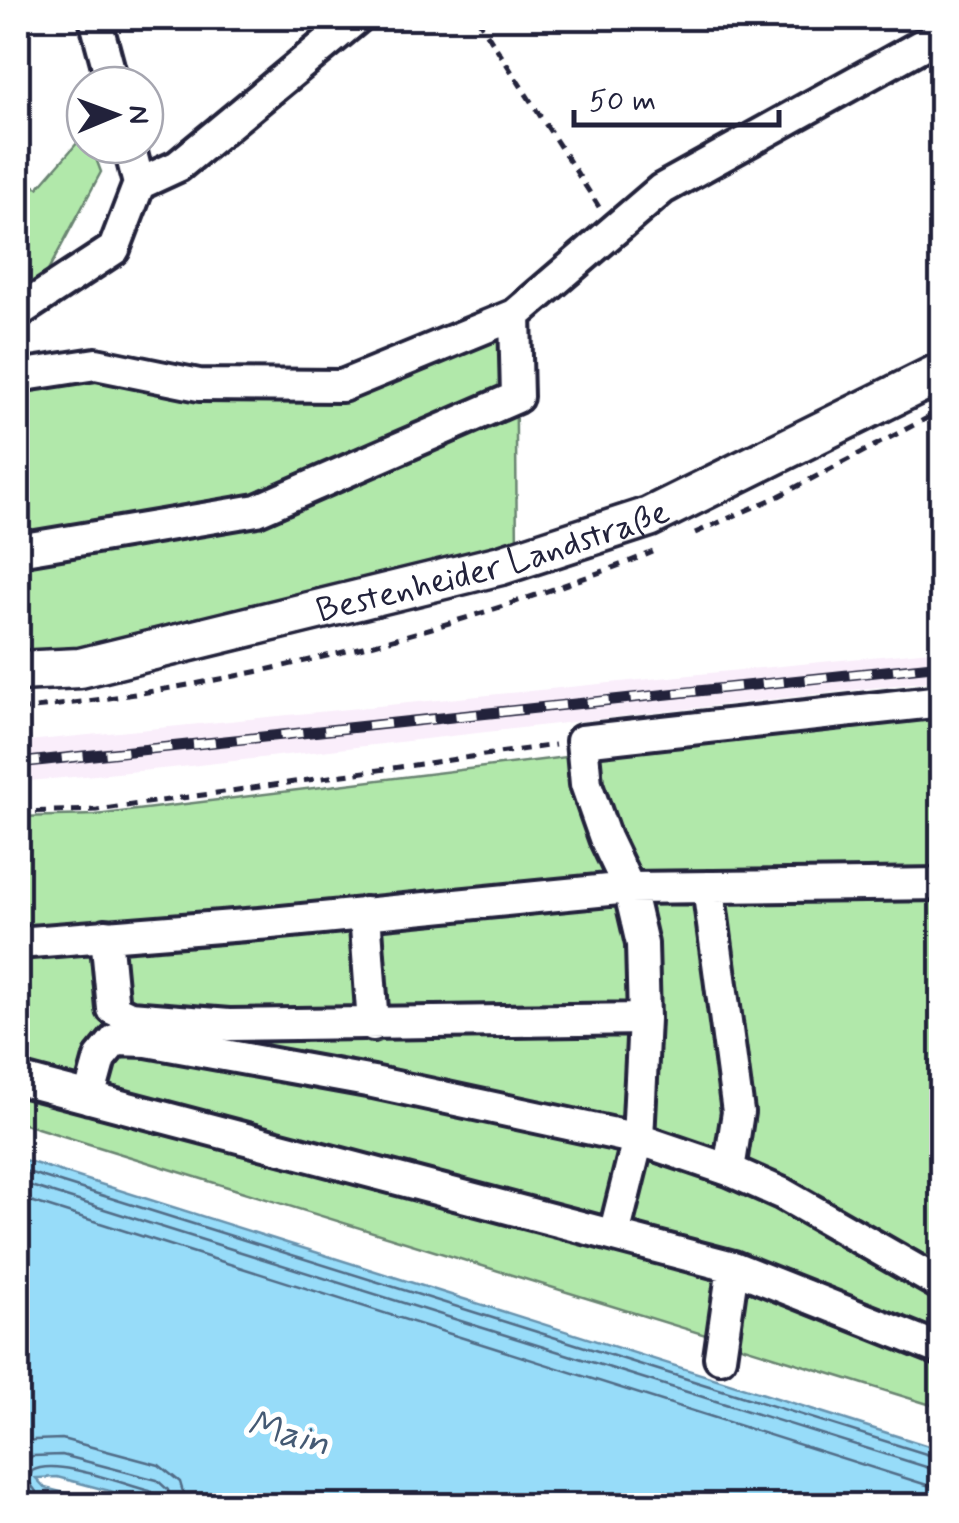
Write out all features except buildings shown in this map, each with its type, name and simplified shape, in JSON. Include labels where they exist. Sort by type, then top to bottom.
[{"type":"main road","name":"Bestenheider Landstraße","points":[[18,671],[80,668],[501,565],[650,517],[940,375]]},
{"type":"street","points":[[95,18],[108,65]]},
{"type":"street","points":[[139,184],[178,166],[357,18]]},
{"type":"street","points":[[18,376],[96,364],[200,385],[342,386],[514,315],[662,190],[942,34]]},
{"type":"street","points":[[18,312],[114,249],[139,184],[134,165]]},
{"type":"street","points":[[18,550],[257,510],[518,397],[514,315]]},
{"type":"street","points":[[614,1235],[638,1139],[644,1019],[642,944],[628,888],[586,784],[582,740],[942,700]]},
{"type":"street","points":[[18,942],[628,888],[942,884]]},
{"type":"street","points":[[708,888],[738,1112],[729,1170]]},
{"type":"street","points":[[364,913],[373,1025]]},
{"type":"street","points":[[106,936],[113,1009],[130,1018],[229,1024],[373,1025],[644,1019]]},
{"type":"street","points":[[89,1098],[100,1058],[115,1040],[147,1041],[372,1082],[638,1139],[729,1170],[783,1194],[942,1286]]},
{"type":"street","points":[[18,1080],[733,1267],[942,1350]]},
{"type":"street","points":[[720,1357],[733,1267]]},
{"type":"path","points":[[477,18],[614,230]]},
{"type":"path","points":[[18,812],[98,810],[582,740]]},
{"type":"shaded area","points":[[941,650],[941,680],[172,768],[18,782],[18,742]]},
{"type":"green space","points":[[65,157],[65,165],[98,165],[101,172],[33,299],[18,311],[18,176],[38,188]]},
{"type":"green space","points":[[515,315],[517,560],[18,671],[18,376],[342,386]]},
{"type":"green space","points":[[941,717],[941,1408],[18,1122],[18,817],[96,815],[566,757]]},
{"type":"water","name":"Main","points":[[18,1158],[941,1450],[941,1505],[166,1506],[57,1477],[36,1478],[45,1488],[112,1505],[18,1505]]},
{"type":"railway","points":[[18,763],[942,665]]}]
